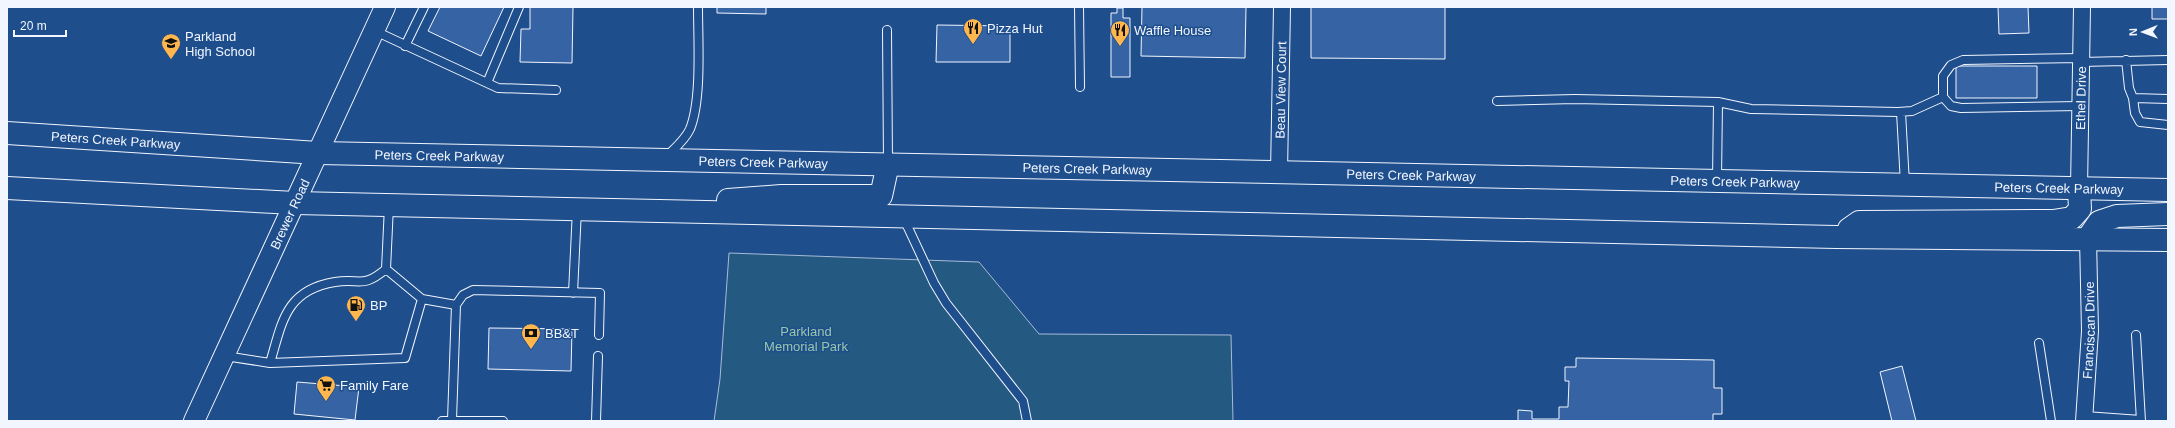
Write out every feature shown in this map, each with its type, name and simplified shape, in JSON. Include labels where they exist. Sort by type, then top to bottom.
[{"type":"main road","name":"Peters Creek Parkway","points":[[7,133],[318,153],[2168,190]]},
{"type":"main road","points":[[583,209],[782,196],[881,196],[888,164]]},
{"type":"main road","points":[[7,188],[389,205],[1836,237],[2088,238],[2168,240]]},
{"type":"main road","points":[[1836,237],[1859,222],[2053,221],[2072,218],[2080,209],[2078,188]]},
{"type":"main road","points":[[2088,238],[2099,222],[2117,216],[2168,214]]},
{"type":"street","name":"Brewer Road","points":[[194,421],[385,7]]},
{"type":"street","name":"Beau View Court","points":[[1279,172],[1282,7]]},
{"type":"street","name":"Ethel Drive","points":[[2078,188],[2082,7]]},
{"type":"street","name":"Franciscan Drive","points":[[2085,418],[2090,331],[2088,238]]},
{"type":"lane","points":[[405,46],[424,7]]},
{"type":"lane","points":[[487,84],[519,7]]},
{"type":"lane","points":[[662,160],[683,141],[690,129],[696,107],[698,7]]},
{"type":"lane","points":[[1079,7],[1080,87]]},
{"type":"lane","points":[[886,30],[888,164]]},
{"type":"lane","points":[[374,31],[498,88],[556,90]]},
{"type":"lane","points":[[2080,106],[1961,108],[1951,106],[1944,97],[1943,76],[1951,65],[1963,60],[2168,60]]},
{"type":"lane","points":[[2126,60],[2129,88],[2133,98],[2135,113],[2140,122],[2168,125]]},
{"type":"lane","points":[[1497,101],[1575,99],[1718,102],[1751,109],[1900,112],[1912,111],[1944,97]]},
{"type":"lane","points":[[2133,98],[2168,99]]},
{"type":"lane","points":[[1717,181],[1718,102]]},
{"type":"lane","points":[[1900,112],[1905,184]]},
{"type":"lane","points":[[270,363],[286,312],[293,302],[317,287],[335,282],[371,281],[386,269],[389,205]]},
{"type":"lane","points":[[573,293],[583,209]]},
{"type":"lane","points":[[903,216],[934,282],[946,303],[1023,401],[1027,421]]},
{"type":"lane","points":[[386,269],[422,299],[456,304]]},
{"type":"lane","points":[[452,420],[456,304],[464,295],[473,290],[600,293],[599,335]]},
{"type":"lane","points":[[224,356],[270,363],[405,358],[422,299]]},
{"type":"lane","points":[[2085,418],[2141,420],[2136,335]]},
{"type":"lane","points":[[2040,343],[2051,421]]},
{"type":"lane","points":[[596,421],[598,356]]},
{"type":"lane","points":[[442,421],[503,421]]},
{"type":"green space","name":"Parkland Memorial Park","points":[[729,253],[979,262],[1039,334],[1231,335],[1233,421],[714,421],[720,379]]},
{"type":"building","points":[[440,7],[504,7],[481,56],[428,31]]},
{"type":"building","points":[[530,7],[573,7],[572,63],[520,62],[521,29],[530,29]]},
{"type":"building","points":[[717,7],[766,7],[766,14],[717,13]]},
{"type":"building","points":[[1142,7],[1246,7],[1245,58],[1141,56]]},
{"type":"building","points":[[1311,7],[1445,7],[1445,59],[1311,58]]},
{"type":"building","points":[[1998,7],[2028,7],[2029,33],[1999,34]]},
{"type":"building","points":[[2152,7],[2168,7],[2168,19],[2152,19]]},
{"type":"building","name":"Waffle House","points":[[1117,8],[1123,8],[1123,18],[1130,18],[1130,77],[1111,77],[1111,13],[1117,13]]},
{"type":"building","points":[[937,25],[1010,26],[1010,62],[936,62]]},
{"type":"building","points":[[1956,66],[2037,66],[2037,98],[1956,98]]},
{"type":"building","points":[[489,328],[572,329],[571,371],[488,369]]},
{"type":"building","points":[[1576,358],[1714,360],[1714,388],[1722,388],[1722,414],[1713,414],[1713,421],[1518,421],[1518,410],[1532,411],[1532,419],[1559,419],[1559,407],[1568,407],[1569,381],[1565,381],[1565,367],[1576,367]]},
{"type":"building","points":[[1902,366],[1916,421],[1892,421],[1880,372]]},
{"type":"building","points":[[297,382],[359,387],[355,420],[294,414]]},
{"type":"place","name":"Pizza Hut","points":[[973,45]]},
{"type":"place","name":"Waffle House","points":[[1120,47]]},
{"type":"place","name":"Parkland High School","points":[[171,60]]},
{"type":"place","name":"BP","points":[[356,322]]},
{"type":"place","name":"BB&T","points":[[531,350]]},
{"type":"place","name":"Family Fare","points":[[326,402]]}]
